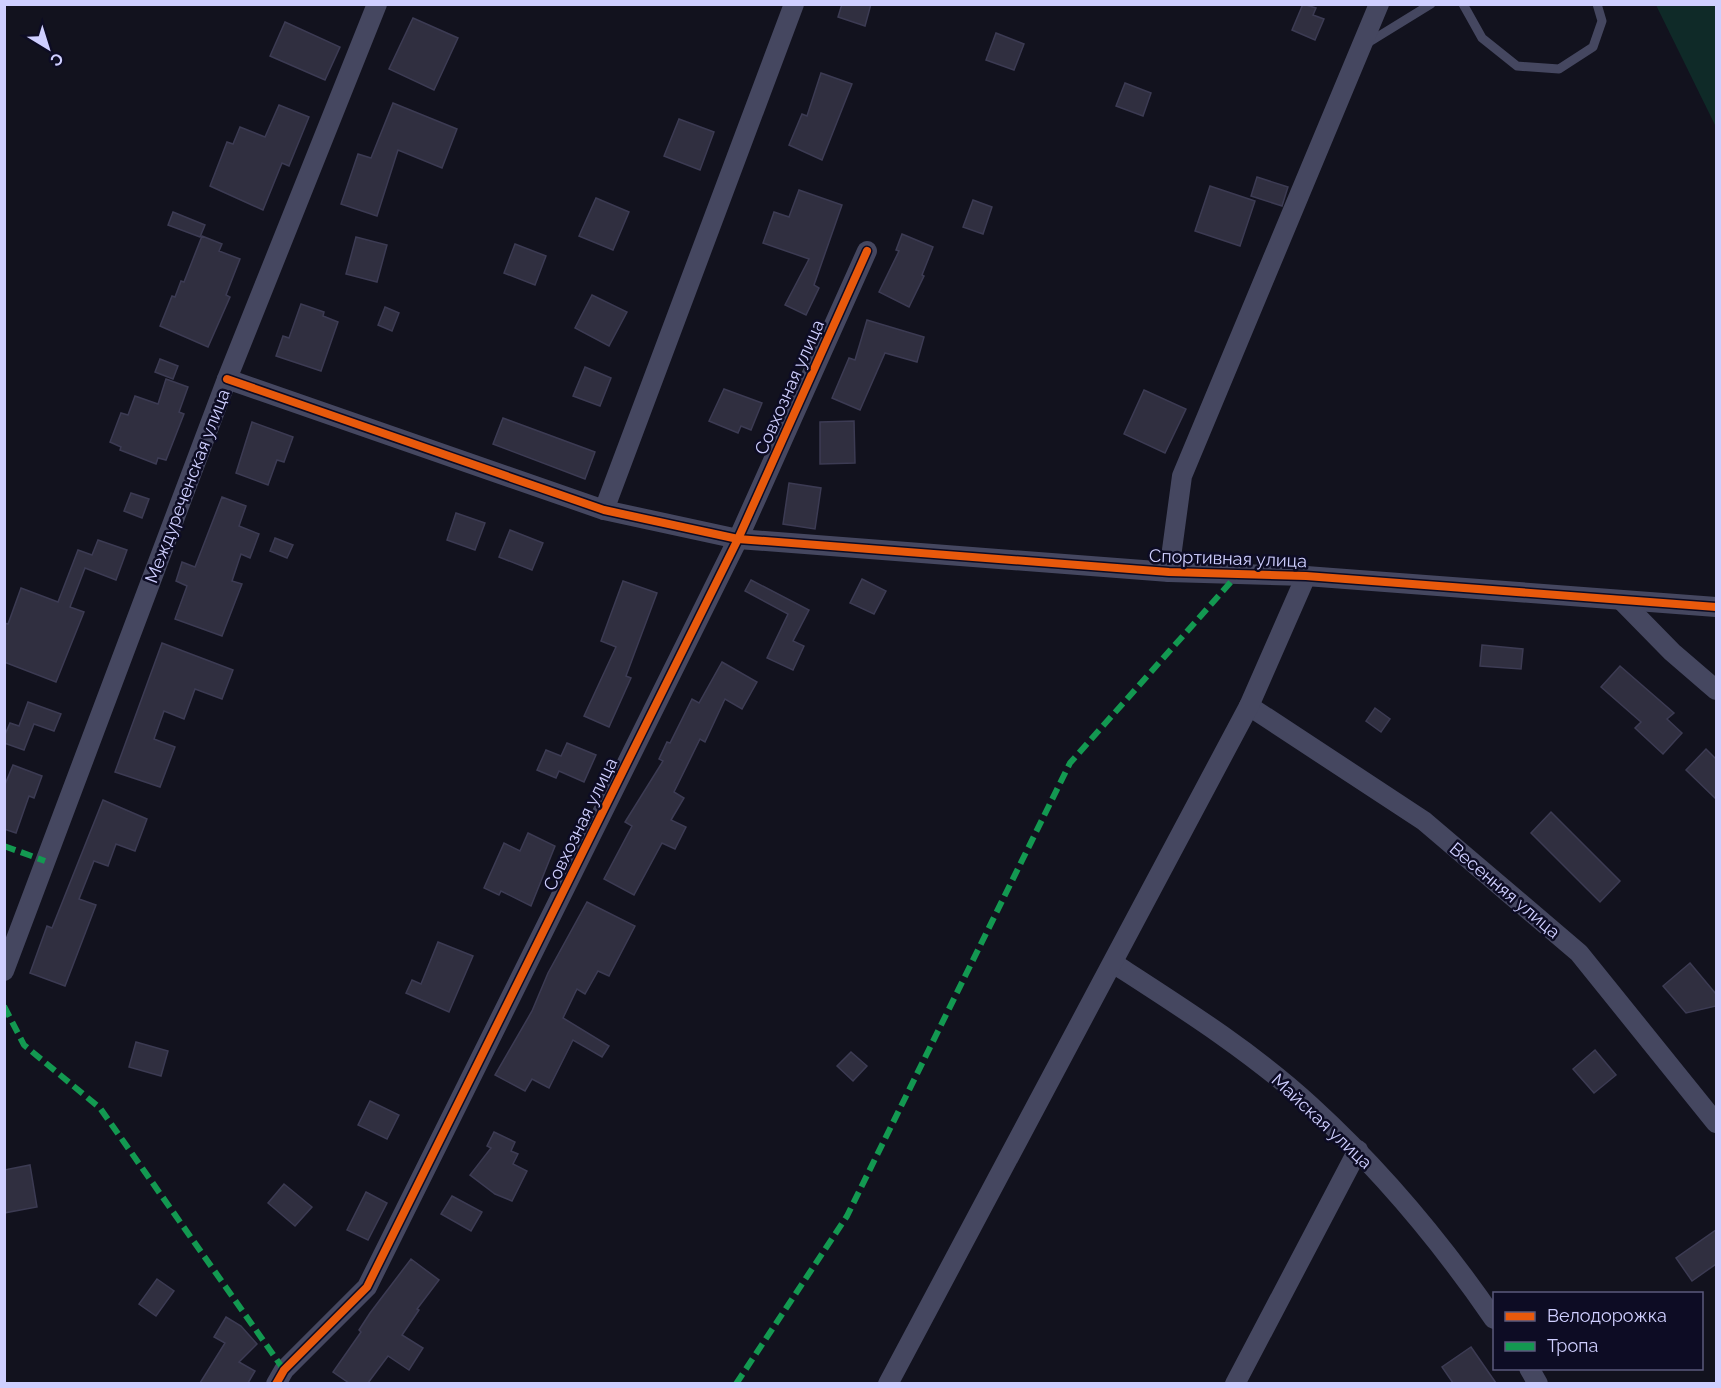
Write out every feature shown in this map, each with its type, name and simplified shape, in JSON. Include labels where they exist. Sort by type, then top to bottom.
[{"type":"street","name":"Междуреченская улица","points":[[4,970],[227,379],[377,4]]},
{"type":"street","points":[[604,510],[794,4]]},
{"type":"street","points":[[1169,572],[1182,476],[1379,4]]},
{"type":"street","name":"Совхозная улица","points":[[276,1383],[284,1370],[367,1287],[738,539],[867,251]]},
{"type":"street","name":"Спортивная улица","points":[[227,379],[604,510],[738,539],[1169,572],[1306,576],[1716,608]]},
{"type":"street","points":[[888,1383],[1249,706],[1306,576]]},
{"type":"street","points":[[1621,600],[1672,652],[1716,690]]},
{"type":"street","name":"Весенняя улица","points":[[1249,706],[1424,821],[1580,953],[1716,1123]]},
{"type":"street","name":"Майская улица","points":[[1113,963],[1202,1020],[1310,1105],[1358,1150],[1409,1208],[1493,1317]]},
{"type":"street","points":[[1235,1383],[1358,1150]]},
{"type":"street","points":[[1530,1370],[1538,1383]]},
{"type":"lane","points":[[1363,46],[1431,4]]},
{"type":"lane","points":[[1463,4],[1482,38],[1517,66],[1559,69],[1593,47],[1602,21],[1597,4]]},
{"type":"green space","points":[[1656,5],[1716,5],[1716,127]]},
{"type":"building","points":[[842,4],[871,4],[865,26],[838,17]]},
{"type":"building","points":[[1303,4],[1316,8],[1313,15],[1324,19],[1315,40],[1292,30]]},
{"type":"building","points":[[413,18],[458,38],[434,90],[389,69]]},
{"type":"building","points":[[285,22],[340,47],[325,80],[270,56]]},
{"type":"building","points":[[996,33],[1024,44],[1014,70],[986,60]]},
{"type":"building","points":[[821,73],[852,84],[822,160],[789,145],[802,114],[807,116]]},
{"type":"building","points":[[1125,83],[1151,93],[1143,116],[1116,106]]},
{"type":"building","points":[[393,103],[457,129],[442,168],[398,150],[377,216],[341,204],[358,154],[371,158]]},
{"type":"building","points":[[279,105],[309,117],[289,166],[282,163],[263,210],[210,186],[227,142],[233,144],[240,127],[265,137]]},
{"type":"building","points":[[679,119],[714,132],[700,170],[664,156]]},
{"type":"building","points":[[1257,177],[1288,187],[1282,206],[1251,196]]},
{"type":"building","points":[[1210,186],[1255,201],[1240,246],[1195,231]]},
{"type":"building","points":[[799,190],[842,205],[814,285],[819,288],[806,315],[785,305],[809,259],[763,243],[774,212],[789,217]]},
{"type":"building","points":[[596,198],[629,212],[613,250],[579,236]]},
{"type":"building","points":[[973,200],[992,207],[983,234],[963,227]]},
{"type":"building","points":[[173,212],[205,225],[200,237],[168,225]]},
{"type":"building","points":[[902,234],[933,247],[922,275],[924,276],[909,307],[879,292],[899,251],[896,250]]},
{"type":"building","points":[[202,236],[222,244],[219,251],[240,259],[226,295],[230,297],[208,347],[160,326],[172,296],[175,297],[181,281],[184,282]]},
{"type":"building","points":[[356,237],[387,245],[377,282],[346,274]]},
{"type":"building","points":[[515,244],[546,256],[535,285],[504,273]]},
{"type":"building","points":[[592,295],[627,312],[609,346],[575,328]]},
{"type":"building","points":[[301,304],[324,312],[323,316],[338,322],[321,371],[276,356],[283,336],[289,338]]},
{"type":"building","points":[[385,307],[399,313],[392,331],[378,325]]},
{"type":"building","points":[[867,320],[924,337],[917,362],[885,353],[860,410],[832,398],[849,358],[855,360]]},
{"type":"building","points":[[160,359],[178,366],[173,379],[155,372]]},
{"type":"building","points":[[585,367],[611,378],[600,406],[573,396]]},
{"type":"building","points":[[166,379],[188,387],[179,412],[184,414],[166,460],[158,458],[156,464],[120,450],[121,447],[110,442],[121,413],[128,415],[135,396],[158,404]]},
{"type":"building","points":[[724,389],[762,403],[751,430],[741,426],[738,433],[709,421]]},
{"type":"building","points":[[1144,390],[1186,409],[1165,453],[1124,434]]},
{"type":"building","points":[[503,418],[595,452],[585,479],[493,444]]},
{"type":"building","points":[[854,421],[855,463],[820,464],[820,422]]},
{"type":"building","points":[[252,422],[293,437],[284,462],[277,460],[268,485],[236,473]]},
{"type":"building","points":[[789,483],[821,488],[815,529],[783,524]]},
{"type":"building","points":[[131,493],[149,499],[142,518],[124,511]]},
{"type":"building","points":[[222,497],[246,506],[239,526],[259,534],[250,558],[241,554],[232,581],[242,584],[222,636],[175,619],[187,586],[176,581],[182,562],[195,567]]},
{"type":"building","points":[[456,513],[485,523],[475,550],[447,540]]},
{"type":"building","points":[[510,530],[543,543],[532,570],[499,557]]},
{"type":"building","points":[[275,538],[293,545],[287,558],[270,551]]},
{"type":"building","points":[[98,540],[127,550],[116,580],[85,568],[70,607],[84,612],[56,682],[4,662],[4,623],[8,624],[21,588],[58,602],[78,550],[92,555]]},
{"type":"building","points":[[862,579],[886,591],[874,614],[850,603]]},
{"type":"building","points":[[751,580],[809,610],[793,641],[804,646],[793,670],[767,658],[788,614],[745,591]]},
{"type":"building","points":[[623,581],[657,593],[626,676],[631,678],[609,727],[584,716],[616,647],[601,641]]},
{"type":"building","points":[[162,643],[233,670],[222,699],[195,689],[184,719],[164,711],[154,739],[175,747],[160,787],[115,772]]},
{"type":"building","points":[[1482,645],[1523,649],[1521,669],[1480,666]]},
{"type":"building","points":[[722,662],[757,682],[742,709],[725,699],[705,742],[700,739],[674,792],[684,798],[671,820],[686,827],[675,849],[662,843],[634,895],[604,879],[632,826],[625,822],[663,761],[659,759],[667,742],[670,743],[692,699],[699,703]]},
{"type":"building","points":[[1620,666],[1674,713],[1667,719],[1682,733],[1663,754],[1635,728],[1641,722],[1601,687]]},
{"type":"building","points":[[28,702],[61,714],[54,731],[34,724],[24,750],[4,743],[4,737],[10,723],[19,726]]},
{"type":"building","points":[[1375,708],[1390,719],[1381,732],[1366,721]]},
{"type":"building","points":[[567,743],[596,755],[584,782],[559,771],[556,778],[537,770],[546,750],[561,756]]},
{"type":"building","points":[[1706,749],[1716,759],[1716,799],[1686,770]]},
{"type":"building","points":[[13,765],[42,776],[34,798],[29,796],[16,833],[4,829],[4,787]]},
{"type":"building","points":[[103,800],[147,819],[135,851],[116,844],[108,866],[94,861],[79,899],[96,905],[65,986],[30,973],[47,926],[52,928]]},
{"type":"building","points":[[1551,812],[1620,881],[1600,902],[1531,833]]},
{"type":"building","points":[[528,833],[555,846],[531,906],[501,891],[499,895],[484,888],[504,843],[520,851]]},
{"type":"building","points":[[587,902],[635,926],[609,976],[598,971],[585,994],[577,989],[563,1018],[609,1046],[602,1057],[573,1040],[549,1088],[532,1079],[525,1091],[495,1075],[532,1011],[548,973]]},
{"type":"building","points":[[438,942],[473,956],[449,1012],[406,993],[412,980],[421,984]]},
{"type":"building","points":[[1690,963],[1716,994],[1716,1006],[1686,1013],[1663,986]]},
{"type":"building","points":[[136,1042],[168,1051],[161,1076],[129,1067]]},
{"type":"building","points":[[1595,1050],[1616,1075],[1594,1093],[1573,1069]]},
{"type":"building","points":[[851,1052],[867,1066],[853,1081],[837,1066]]},
{"type":"building","points":[[370,1101],[399,1115],[387,1139],[358,1125]]},
{"type":"building","points":[[494,1132],[515,1142],[511,1151],[518,1154],[513,1164],[527,1171],[512,1201],[495,1194],[470,1175],[491,1148],[487,1146]]},
{"type":"building","points":[[30,1165],[37,1207],[4,1213],[4,1170]]},
{"type":"building","points":[[284,1184],[312,1207],[295,1226],[268,1203]]},
{"type":"building","points":[[366,1192],[387,1203],[368,1240],[347,1230]]},
{"type":"building","points":[[452,1196],[482,1212],[471,1231],[441,1214]]},
{"type":"building","points":[[1716,1230],[1716,1264],[1692,1281],[1676,1258]]},
{"type":"building","points":[[411,1259],[439,1280],[417,1309],[419,1310],[402,1335],[423,1348],[409,1370],[388,1356],[368,1383],[349,1383],[333,1372],[361,1332],[359,1330],[370,1313]]},
{"type":"building","points":[[157,1279],[174,1291],[156,1316],[139,1304]]},
{"type":"building","points":[[226,1317],[241,1326],[257,1344],[239,1362],[255,1371],[248,1383],[200,1383],[225,1343],[214,1337]]},
{"type":"building","points":[[1471,1347],[1496,1383],[1453,1383],[1442,1367]]},
{"type":"marked path","points":[[736,1384],[847,1216],[1070,763],[1238,574]]},
{"type":"marked path","points":[[4,846],[45,861]]},
{"type":"marked path","points":[[4,1006],[24,1045],[100,1108],[284,1370]]},
{"type":"cycle path","points":[[276,1384],[284,1370],[367,1287],[738,539],[867,251]]},
{"type":"cycle path","points":[[227,379],[604,510],[738,539],[1169,572],[1306,576],[1716,607]]}]
